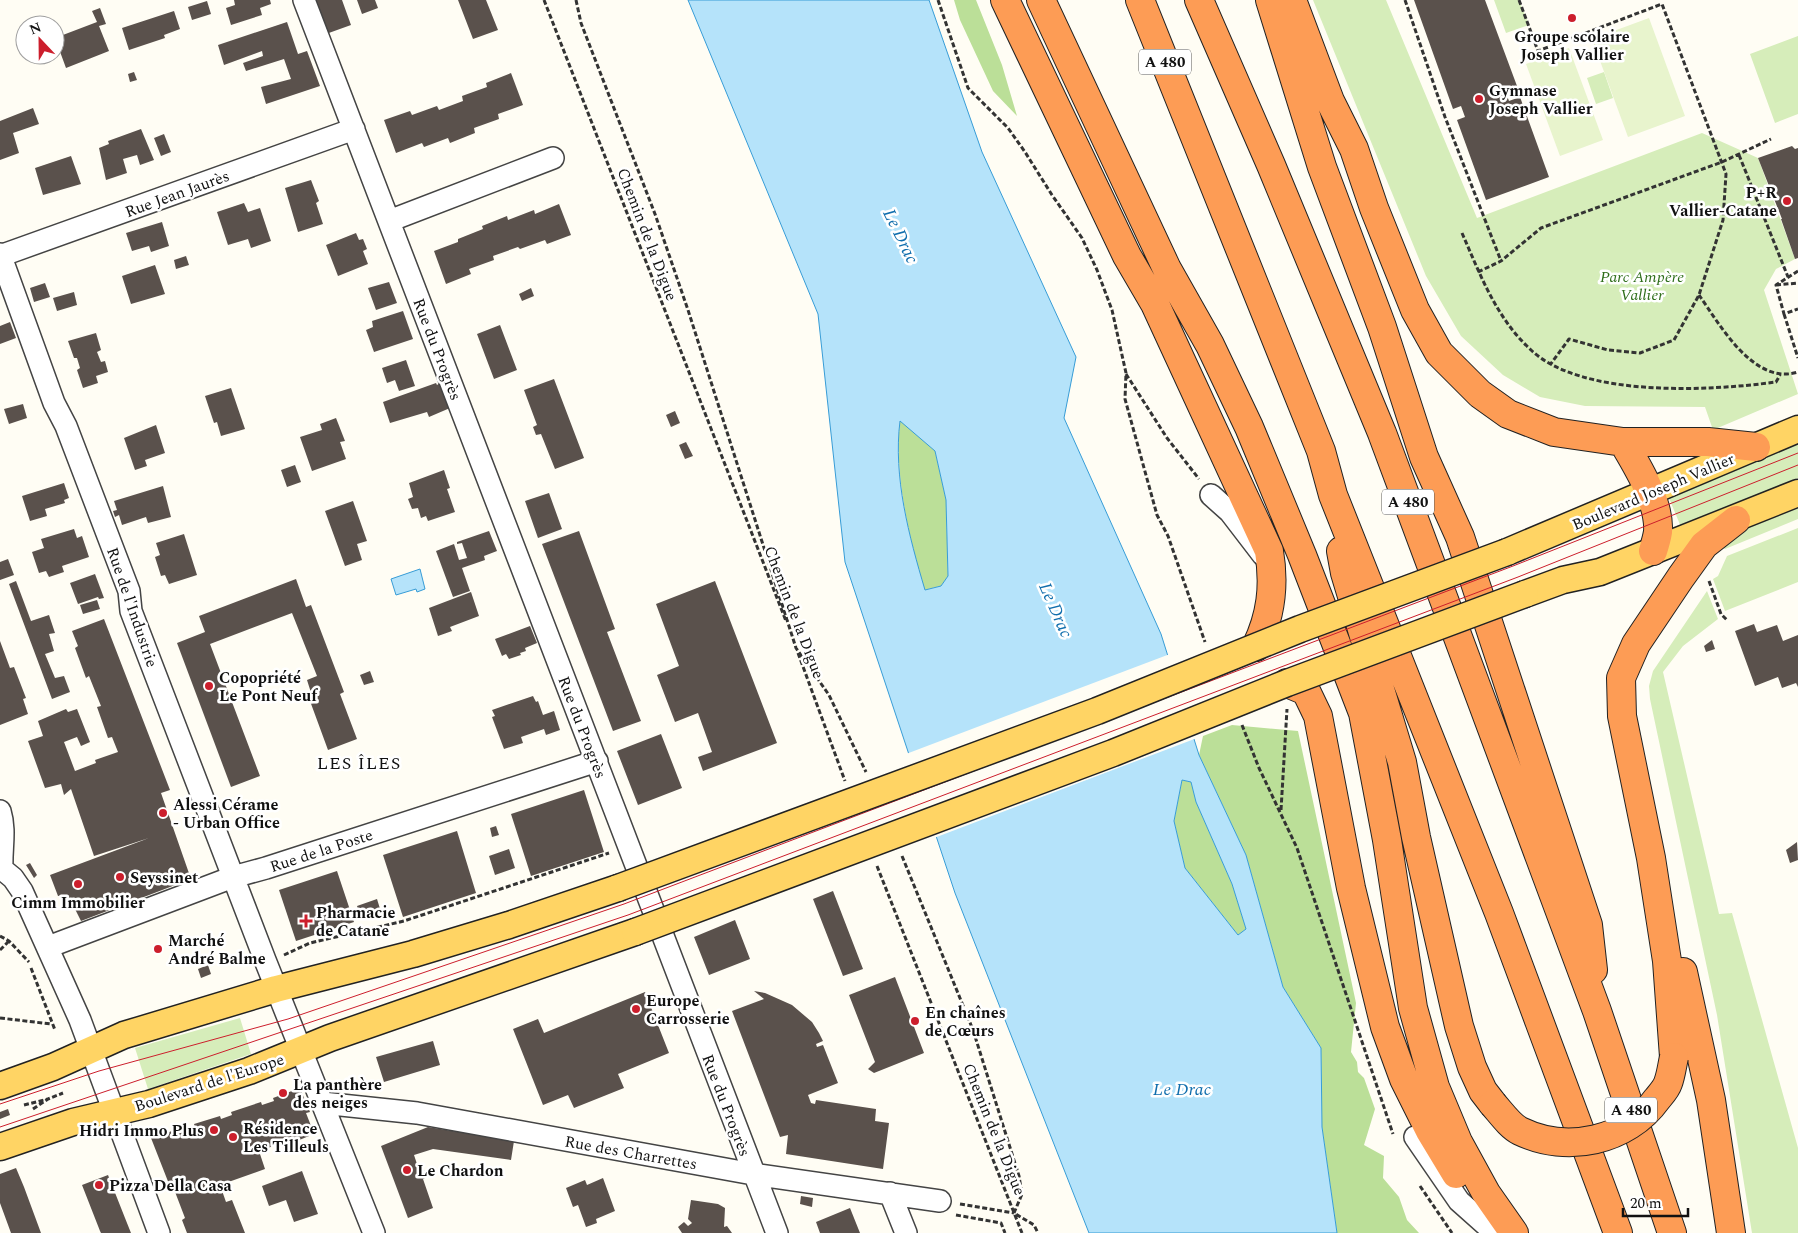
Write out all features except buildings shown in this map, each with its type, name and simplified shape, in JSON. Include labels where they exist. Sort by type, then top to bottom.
[{"type":"highway","points":[[1005,0],[1127,256],[1155,304]]},
{"type":"highway","name":"A 480","points":[[1140,0],[1321,451],[1333,495],[1499,913],[1618,1233]]},
{"type":"highway","name":"A 480","points":[[1199,0],[1271,165],[1382,433],[1598,1011],[1672,1233]]},
{"type":"highway","points":[[1270,0],[1322,167],[1382,327],[1424,457],[1460,536],[1559,834],[1588,925],[1598,1011]]},
{"type":"highway","points":[[1292,3],[1330,101],[1354,149],[1374,208],[1412,300],[1439,353],[1480,394],[1508,414],[1554,432],[1623,442],[1708,442],[1756,447]]},
{"type":"highway","points":[[1045,10],[1155,304],[1262,534],[1272,567],[1269,616],[1256,647]]},
{"type":"highway","points":[[1045,10],[1167,269],[1210,345],[1249,427],[1302,555],[1359,704],[1387,840],[1413,1008],[1435,1087],[1458,1142],[1486,1193],[1514,1233]]},
{"type":"highway","points":[[1623,442],[1643,475],[1649,493],[1658,531],[1653,551]]},
{"type":"highway","points":[[1333,495],[1345,573],[1402,762],[1416,837],[1459,1026],[1472,1066],[1483,1091],[1518,1130],[1540,1138],[1569,1142],[1609,1136],[1633,1124],[1652,1106],[1668,1085],[1674,1057],[1667,961],[1651,858],[1622,716],[1621,678],[1636,644],[1680,577],[1704,545],[1736,520]]},
{"type":"highway","points":[[1298,689],[1318,716],[1351,888],[1385,1027],[1404,1079],[1430,1131],[1462,1183],[1497,1233]]},
{"type":"highway","points":[[1651,858],[1682,969],[1711,1100],[1731,1233]]},
{"type":"main road","name":"Boulevard Joseph Vallier","points":[[276,989],[439,946],[618,888],[1088,714],[1256,647],[1507,552],[1798,429]]},
{"type":"main road","points":[[1653,551],[1736,520],[1798,494]]},
{"type":"main road","name":"Boulevard de l'Europe","points":[[0,1147],[73,1122],[148,1104],[231,1077],[330,1038],[635,932],[1104,756],[1298,689],[1525,594],[1563,580],[1600,572],[1653,551]]},
{"type":"main road","points":[[0,1086],[53,1067],[91,1048],[124,1035],[276,989]]},
{"type":"street","name":"Rue du Progrès","points":[[304,0],[777,1233]]},
{"type":"street","name":"Rue Jean Jaurès","points":[[0,256],[354,129]]},
{"type":"street","points":[[389,220],[553,158]]},
{"type":"street","name":"Rue de l'Industrie","points":[[0,256],[54,403],[66,426],[129,591],[131,611],[301,1051]]},
{"type":"street","points":[[1211,495],[1230,512],[1272,567]]},
{"type":"street","name":"Rue de la Poste","points":[[48,947],[233,877],[597,761]]},
{"type":"street","points":[[0,810],[5,826],[1,869],[14,878],[22,891],[48,947],[91,1048],[159,1233]]},
{"type":"street","points":[[301,1051],[374,1233]]},
{"type":"street","name":"Rue des Charrettes","points":[[322,1103],[417,1113],[754,1174],[940,1201]]},
{"type":"street","points":[[1405,1137],[1459,1201],[1497,1233]]},
{"type":"street","points":[[890,1193],[906,1233]]},
{"type":"path","name":"Chemin de la Digue","points":[[544,0],[796,648],[848,790]]},
{"type":"path","points":[[576,0],[580,23],[655,214],[688,310],[796,648],[829,695],[854,743],[868,777]]},
{"type":"path","points":[[938,0],[968,88],[1008,128],[1082,238],[1112,310],[1114,330],[1126,373],[1167,438],[1211,495]]},
{"type":"path","points":[[1405,0],[1445,117],[1502,260]]},
{"type":"path","points":[[1519,0],[1538,51],[1662,4],[1726,174],[1723,220],[1700,295],[1674,340],[1640,353],[1608,350],[1569,339],[1550,365]]},
{"type":"path","points":[[1478,272],[1502,260],[1541,228],[1722,162],[1771,139]]},
{"type":"path","points":[[1739,155],[1788,277]]},
{"type":"path","points":[[1462,233],[1478,272],[1496,308],[1530,349],[1550,365],[1587,379],[1646,386],[1737,387],[1776,382],[1780,375]]},
{"type":"path","points":[[1776,285],[1798,271]]},
{"type":"path","points":[[1776,285],[1798,283]]},
{"type":"path","points":[[1776,285],[1798,358]]},
{"type":"path","points":[[1700,295],[1740,352],[1768,370],[1780,375],[1798,372]]},
{"type":"path","points":[[1784,314],[1798,309]]},
{"type":"path","points":[[1126,373],[1125,399],[1157,516],[1168,536],[1208,650]]},
{"type":"path","points":[[1708,578],[1721,614],[1728,621]]},
{"type":"path","points":[[1281,810],[1287,711]]},
{"type":"path","points":[[1239,718],[1259,768],[1281,810],[1297,848],[1405,1137]]},
{"type":"path","points":[[284,955],[310,944],[404,921],[629,847]]},
{"type":"path","points":[[901,854],[973,1030],[1014,1158],[1022,1194],[1014,1213]]},
{"type":"path","name":"Chemin de la Digue","points":[[876,862],[1022,1233]]},
{"type":"path","points":[[0,936],[8,941],[29,962],[51,1024],[55,1030]]},
{"type":"path","points":[[0,950],[8,941]]},
{"type":"path","points":[[0,1018],[51,1024]]},
{"type":"path","points":[[28,1112],[48,1098],[63,1093]]},
{"type":"path","points":[[1416,1178],[1452,1233]]},
{"type":"path","points":[[940,1201],[1014,1213],[1034,1225],[1038,1233]]},
{"type":"green space","points":[[954,0],[976,0],[1002,65],[1017,116],[993,91],[960,20]]},
{"type":"green space","name":"Parc Ampère Vallier","points":[[1313,0],[1386,0],[1477,218],[1702,133],[1758,158],[1795,259],[1776,269],[1764,290],[1798,394],[1713,430],[1705,407],[1585,406],[1540,397],[1503,375],[1461,336],[1426,276]]},
{"type":"green space","points":[[1494,0],[1519,0],[1529,25],[1506,33]]},
{"type":"green space","points":[[1649,18],[1685,116],[1628,137],[1592,39]]},
{"type":"green space","points":[[1798,36],[1798,114],[1775,123],[1750,54]]},
{"type":"green space","points":[[1569,48],[1603,140],[1560,156],[1526,64]]},
{"type":"green space","points":[[1604,72],[1613,98],[1596,104],[1587,78]]},
{"type":"green space","points":[[900,420],[935,451],[946,500],[948,576],[941,586],[924,590],[908,528],[901,485],[899,463]]},
{"type":"green space","points":[[1798,441],[1798,478],[1681,527],[1669,498]]},
{"type":"green space","points":[[1798,507],[1798,519],[1725,549],[1722,547],[1744,529]]},
{"type":"green space","points":[[1798,528],[1798,582],[1725,611],[1713,579],[1718,576],[1727,556]]},
{"type":"green space","points":[[1707,591],[1718,619],[1683,646],[1663,672],[1719,914],[1732,913],[1798,1148],[1798,1233],[1752,1233],[1717,1015],[1650,699],[1649,686],[1653,671]]},
{"type":"green space","points":[[1232,725],[1298,731],[1356,1003],[1351,1052],[1357,1062],[1358,1072],[1364,1078],[1375,1109],[1364,1145],[1384,1156],[1383,1178],[1399,1197],[1407,1220],[1419,1233],[1337,1233],[1322,1127],[1321,1048],[1283,987],[1246,855],[1199,755],[1203,736]]},
{"type":"green space","points":[[1182,780],[1191,782],[1196,802],[1232,884],[1246,929],[1238,935],[1185,868],[1174,821]]},
{"type":"green space","points":[[240,1018],[251,1054],[148,1089],[135,1048]]},
{"type":"water","name":"Le Drac","points":[[688,0],[929,0],[982,152],[1076,357],[1064,418],[1161,634],[1199,755],[1246,855],[1283,987],[1321,1048],[1322,1127],[1337,1233],[1089,1233],[955,893],[845,562],[818,314]],"holes":[[[900,421],[935,451],[946,500],[948,576],[941,586],[925,590],[913,549],[904,506],[898,442]],[[1182,780],[1191,782],[1196,802],[1232,884],[1246,929],[1238,935],[1185,868],[1174,821]]]},
{"type":"water","points":[[420,569],[425,589],[417,592],[416,589],[396,595],[391,579]]},
{"type":"pier","points":[[1170,654],[1197,738],[934,838],[906,754]]},
{"type":"tram line","points":[[0,1104],[99,1071],[288,1019],[624,904],[1513,566],[1798,453]]},
{"type":"tram line","points":[[0,1127],[628,915],[1518,577],[1798,465]]},
{"type":"place","name":"Groupe scolaire Joseph Vallier","points":[[1572,18]]},
{"type":"place","name":"Gymnase Joseph Vallier","points":[[1479,99]]},
{"type":"place","name":"P+R Vallier-Catane","points":[[1787,201]]},
{"type":"place","name":"Copopriété Le Pont Neuf","points":[[209,686]]},
{"type":"place","name":"Alessi Cérame - Urban Office","points":[[163,813]]},
{"type":"place","name":"Seyssinet","points":[[120,877]]},
{"type":"place","name":"Cimm Immobilier","points":[[78,884]]},
{"type":"place","name":"Pharmacie de Catane","points":[[306,921]]},
{"type":"place","name":"Marché André Balme","points":[[158,949]]},
{"type":"place","name":"Europe Carrosserie","points":[[636,1009]]},
{"type":"place","name":"En chaînes de Cœurs","points":[[915,1021]]},
{"type":"place","name":"La panthère des neiges","points":[[283,1093]]},
{"type":"place","name":"Hidri Immo Plus","points":[[214,1130]]},
{"type":"place","name":"Résidence Les Tilleuls","points":[[233,1137]]},
{"type":"place","name":"Le Chardon","points":[[407,1170]]},
{"type":"place","name":"Pizza Della Casa","points":[[99,1185]]},
{"type":"district","name":"LES ÎLES","points":[[359,763]]}]
